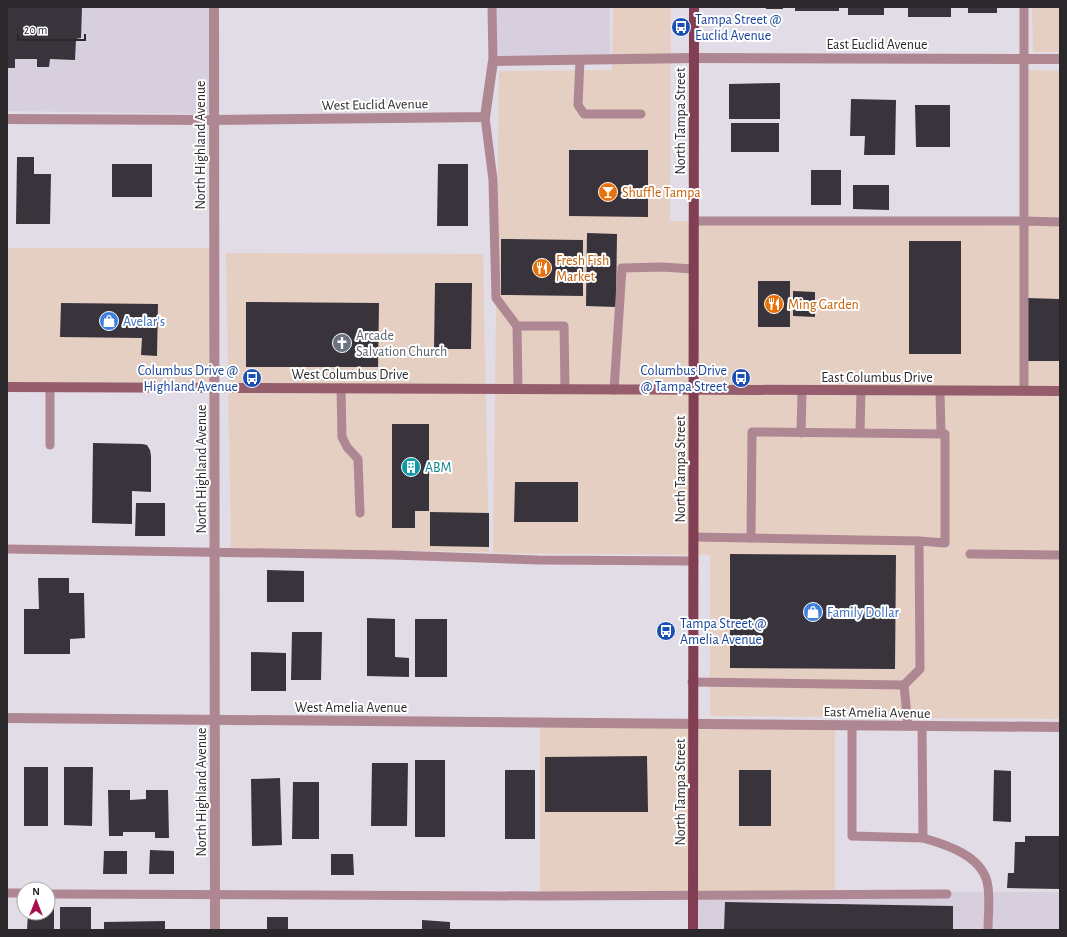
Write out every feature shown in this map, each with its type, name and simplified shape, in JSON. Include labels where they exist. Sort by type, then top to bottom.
[{"type":"main road","name":"North Tampa Street","points":[[693,930],[694,724],[692,682],[694,561],[694,7]]},
{"type":"main road","name":"West Columbus Drive","points":[[7,387],[565,389],[694,391]]},
{"type":"main road","name":"East Columbus Drive","points":[[694,391],[1060,391]]},
{"type":"street","name":"North Highland Avenue","points":[[214,7],[216,720],[215,930]]},
{"type":"street","points":[[485,117],[493,61],[694,58]]},
{"type":"street","name":"East Euclid Avenue","points":[[694,58],[1060,58]]},
{"type":"street","name":"West Euclid Avenue","points":[[7,120],[214,120],[485,117]]},
{"type":"street","name":"West Amelia Avenue","points":[[7,718],[694,724]]},
{"type":"street","name":"East Amelia Avenue","points":[[694,724],[1060,727]]},
{"type":"lane","points":[[492,7],[493,61]]},
{"type":"lane","points":[[1024,7],[1024,391]]},
{"type":"lane","points":[[580,60],[578,105],[584,114],[641,114]]},
{"type":"lane","points":[[485,117],[489,136],[494,196],[496,298],[517,326],[518,389]]},
{"type":"lane","points":[[694,221],[1060,222]]},
{"type":"lane","points":[[614,390],[622,268],[662,267],[694,269]]},
{"type":"lane","points":[[517,326],[564,326],[565,389]]},
{"type":"lane","points":[[50,387],[50,445]]},
{"type":"lane","points":[[342,388],[342,437],[347,447],[358,459],[360,513]]},
{"type":"lane","points":[[802,391],[802,433]]},
{"type":"lane","points":[[860,433],[861,391]]},
{"type":"lane","points":[[694,537],[919,541],[945,543],[945,434],[942,434],[940,391]]},
{"type":"lane","points":[[751,538],[752,432],[942,434]]},
{"type":"lane","points":[[692,682],[904,685],[920,669],[919,541]]},
{"type":"lane","points":[[7,549],[392,555],[538,560],[694,561]]},
{"type":"lane","points":[[970,554],[1060,555]]},
{"type":"lane","points":[[904,685],[908,726]]},
{"type":"lane","points":[[852,726],[852,836],[923,838],[940,843],[965,855],[981,868],[988,886],[988,930]]},
{"type":"lane","points":[[922,726],[923,838]]},
{"type":"lane","points":[[56,894],[215,896],[693,896],[947,894]]},
{"type":"shaded area","points":[[7,7],[211,7],[211,114],[7,111]]},
{"type":"shaded area","points":[[494,7],[610,7],[610,55],[495,55]]},
{"type":"shaded area","points":[[613,7],[671,7],[670,221],[1029,226],[1029,70],[1060,71],[1060,719],[710,716],[710,555],[493,553],[499,71],[612,70]]},
{"type":"shaded area","points":[[1032,7],[1060,7],[1060,52],[1033,52]]},
{"type":"shaded area","points":[[7,248],[210,248],[210,382],[7,382]]},
{"type":"shaded area","points":[[226,253],[483,254],[489,552],[231,549]]},
{"type":"shaded area","points":[[540,723],[689,726],[693,896],[540,896]]},
{"type":"shaded area","points":[[695,724],[835,727],[835,892],[695,892]]},
{"type":"shaded area","points":[[695,892],[1060,892],[1060,930],[694,930]]},
{"type":"building","points":[[7,7],[82,7],[81,38],[76,39],[75,60],[50,59],[49,67],[37,67],[37,59],[15,59],[15,68],[7,68]]},
{"type":"building","points":[[766,7],[783,7],[783,9],[766,9]]},
{"type":"building","points":[[795,7],[839,7],[839,11],[795,11]]},
{"type":"building","points":[[848,7],[884,7],[884,15],[848,15]]},
{"type":"building","points":[[908,7],[951,7],[951,17],[908,17]]},
{"type":"building","points":[[968,7],[997,7],[997,13],[968,13]]},
{"type":"building","points":[[780,83],[780,119],[729,119],[729,84]]},
{"type":"building","points":[[851,99],[896,100],[895,155],[864,155],[865,136],[850,136]]},
{"type":"building","points":[[915,105],[950,105],[950,147],[916,147]]},
{"type":"building","points":[[731,123],[779,123],[779,152],[731,152]]},
{"type":"building","name":"Shuffle Tampa","points":[[569,150],[648,150],[648,217],[569,216]]},
{"type":"building","points":[[17,157],[34,157],[34,174],[51,174],[50,224],[16,224]]},
{"type":"building","points":[[112,164],[152,164],[152,197],[112,197]]},
{"type":"building","points":[[438,164],[468,164],[468,226],[437,226]]},
{"type":"building","points":[[811,170],[841,170],[841,205],[811,205]]},
{"type":"building","points":[[853,185],[889,185],[889,210],[853,209]]},
{"type":"building","points":[[587,233],[617,234],[616,307],[586,306]]},
{"type":"building","name":"Fresh Fish Market","points":[[501,239],[583,240],[583,296],[501,295]]},
{"type":"building","points":[[909,241],[961,241],[961,354],[909,354]]},
{"type":"building","name":"Ming Garden","points":[[758,281],[790,281],[790,327],[758,327]]},
{"type":"building","points":[[435,283],[472,283],[471,349],[434,349]]},
{"type":"building","points":[[793,291],[815,292],[815,317],[793,316]]},
{"type":"building","points":[[1027,298],[1060,299],[1060,361],[1027,361]]},
{"type":"building","points":[[246,302],[379,303],[378,367],[246,367]]},
{"type":"building","name":"Avelar's","points":[[61,303],[158,304],[157,356],[141,355],[142,338],[60,337]]},
{"type":"building","name":"ABM","points":[[392,424],[429,424],[429,511],[415,511],[415,528],[392,528]]},
{"type":"building","points":[[93,443],[142,444],[147,445],[150,450],[151,492],[132,491],[132,524],[92,523]]},
{"type":"building","points":[[515,482],[578,482],[578,522],[514,522]]},
{"type":"building","points":[[136,503],[165,503],[165,536],[135,536]]},
{"type":"building","points":[[430,512],[489,513],[489,547],[430,546]]},
{"type":"building","name":"Family Dollar","points":[[730,554],[896,555],[895,669],[730,668]]},
{"type":"building","points":[[267,570],[304,571],[304,602],[267,602]]},
{"type":"building","points":[[38,578],[69,578],[69,593],[84,593],[85,638],[70,639],[70,654],[24,654],[24,609],[39,609]]},
{"type":"building","points":[[367,618],[395,619],[395,657],[409,658],[409,677],[367,676]]},
{"type":"building","points":[[415,619],[447,619],[447,677],[415,677]]},
{"type":"building","points":[[292,632],[322,632],[321,680],[291,680]]},
{"type":"building","points":[[251,652],[286,653],[286,691],[251,691]]},
{"type":"building","points":[[647,756],[648,812],[545,812],[545,757]]},
{"type":"building","points":[[415,760],[445,760],[445,837],[415,837]]},
{"type":"building","points":[[372,763],[408,763],[407,826],[371,826]]},
{"type":"building","points":[[24,767],[48,767],[48,826],[24,826]]},
{"type":"building","points":[[64,767],[93,767],[92,826],[64,825]]},
{"type":"building","points":[[505,770],[535,770],[535,839],[505,839]]},
{"type":"building","points":[[739,770],[771,770],[771,826],[739,826]]},
{"type":"building","points":[[994,770],[1011,771],[1011,822],[993,821]]},
{"type":"building","points":[[280,778],[282,845],[252,846],[251,779]]},
{"type":"building","points":[[293,782],[319,782],[319,839],[292,839]]},
{"type":"building","points":[[108,790],[130,790],[130,800],[146,799],[146,790],[168,790],[169,838],[155,838],[155,832],[123,832],[123,836],[109,836]]},
{"type":"building","points":[[1025,836],[1060,836],[1060,889],[1007,888],[1008,873],[1014,873],[1015,842],[1025,842]]},
{"type":"building","points":[[150,850],[174,851],[174,874],[149,874]]},
{"type":"building","points":[[104,851],[127,851],[127,874],[103,874]]},
{"type":"building","points":[[331,854],[353,854],[354,875],[331,875]]},
{"type":"building","points":[[725,902],[953,906],[953,930],[724,930]]},
{"type":"building","points":[[60,907],[91,907],[91,930],[60,930]]},
{"type":"building","points":[[267,917],[288,917],[288,930],[267,930]]},
{"type":"building","points":[[422,920],[450,922],[450,930],[422,930]]},
{"type":"building","points":[[28,921],[54,921],[54,930],[27,930]]},
{"type":"building","points":[[165,921],[165,930],[104,930],[104,922]]},
{"type":"place","name":"Tampa Street @ Euclid Avenue","points":[[681,27]]},
{"type":"place","name":"Shuffle Tampa","points":[[608,192]]},
{"type":"place","name":"Fresh Fish Market","points":[[542,268]]},
{"type":"place","name":"Ming Garden","points":[[774,304]]},
{"type":"place","name":"Avelar's","points":[[109,321]]},
{"type":"place","name":"Arcade Salvation Church","points":[[342,343]]},
{"type":"place","name":"Columbus Drive @ Highland Avenue","points":[[252,378]]},
{"type":"place","name":"Columbus Drive @ Tampa Street","points":[[741,378]]},
{"type":"place","name":"ABM","points":[[411,467]]},
{"type":"place","name":"Family Dollar","points":[[813,612]]},
{"type":"place","name":"Tampa Street @ Amelia Avenue","points":[[666,631]]}]
